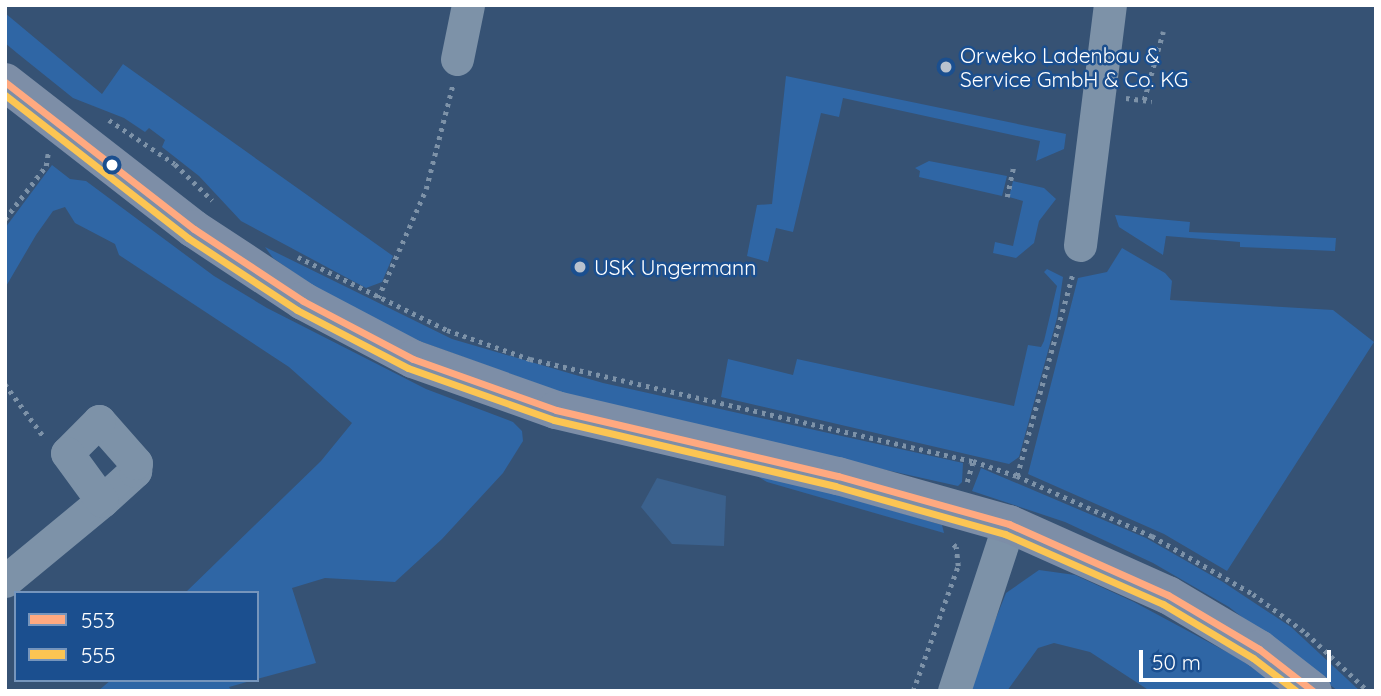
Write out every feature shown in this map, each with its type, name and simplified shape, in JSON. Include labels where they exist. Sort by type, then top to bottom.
[{"type":"main road","points":[[5,82],[63,129],[259,273],[413,359],[556,410],[838,476],[1009,524],[1168,595],[1259,649],[1313,691]]},
{"type":"street","points":[[457,60],[468,5]]},
{"type":"street","points":[[1080,245],[1110,5]]},
{"type":"street","points":[[5,581],[103,502],[131,477],[136,463],[99,421],[67,453],[103,502]]},
{"type":"street","points":[[954,691],[1009,524]]},
{"type":"path","points":[[1144,100],[1163,32]]},
{"type":"path","points":[[378,298],[426,189],[446,125],[457,60]]},
{"type":"path","points":[[1129,98],[1152,101]]},
{"type":"path","points":[[97,114],[139,135],[221,209]]},
{"type":"path","points":[[5,219],[46,166],[49,151],[63,129]]},
{"type":"path","points":[[1007,197],[1013,168]]},
{"type":"path","points":[[1017,476],[1048,379],[1080,245]]},
{"type":"path","points":[[294,255],[447,330],[530,359],[973,461],[1017,476],[1152,537],[1253,594],[1306,633],[1368,691]]},
{"type":"path","points":[[5,384],[50,445],[67,453]]},
{"type":"path","points":[[913,691],[958,566],[956,547],[946,539],[960,510]]},
{"type":"shaded area","points":[[5,13],[102,94],[123,64],[393,256],[382,282],[366,288],[241,221],[199,176],[162,147],[165,140],[149,128],[145,132],[124,118],[73,98],[5,43]]},
{"type":"shaded area","points":[[786,76],[1066,134],[1064,149],[1036,161],[1040,141],[843,98],[839,117],[821,113],[793,232],[776,228],[768,262],[747,256],[757,205],[772,204]]},
{"type":"shaded area","points":[[929,161],[1007,176],[1002,196],[919,177],[920,171],[915,168]]},
{"type":"shaded area","points":[[52,165],[70,179],[86,181],[214,276],[267,308],[426,389],[513,422],[522,431],[523,441],[503,473],[442,539],[395,582],[325,578],[292,588],[316,663],[259,678],[259,591],[187,591],[321,461],[352,423],[289,367],[119,255],[115,244],[75,223],[65,207],[53,211],[5,288],[5,228]]},
{"type":"shaded area","points":[[1013,181],[1044,188],[1056,199],[1039,221],[1034,243],[1016,258],[993,253],[995,242],[1013,246],[1023,201],[1009,197]]},
{"type":"shaded area","points":[[1115,215],[1190,222],[1189,232],[1336,238],[1335,251],[1240,247],[1240,242],[1166,236],[1163,255],[1119,227]]},
{"type":"shaded area","points":[[265,247],[452,339],[603,383],[963,463],[962,482],[958,486],[596,405],[386,329],[312,285],[273,258]]},
{"type":"shaded area","points":[[1122,248],[1165,273],[1172,281],[1170,300],[1333,310],[1374,342],[1227,571],[1164,534],[1028,474],[1078,278],[1107,272]]},
{"type":"shaded area","points":[[1047,269],[1063,277],[1057,318],[1019,457],[1009,464],[721,397],[728,359],[793,375],[797,359],[1014,406],[1028,345],[1041,347],[1044,341],[1057,286],[1044,272]]},
{"type":"shaded area","points":[[981,468],[1146,538],[1223,582],[1291,627],[1360,691],[1338,691],[1229,607],[1153,563],[1065,522],[972,491]]},
{"type":"shaded area","points":[[757,471],[942,525],[944,533],[767,482],[751,472]]},
{"type":"shaded area","points":[[657,478],[726,496],[724,546],[672,544],[641,507]]},
{"type":"shaded area","points":[[1039,570],[1075,575],[1134,602],[1240,659],[1285,691],[1150,691],[1090,652],[1054,643],[1038,648],[1007,691],[967,691],[1006,593]]},
{"type":"shaded area","points":[[109,682],[247,682],[229,687],[232,691],[98,691]]},
{"type":"transit line","name":"553","points":[[5,82],[194,229],[303,301],[413,359],[556,410],[838,476],[1009,524],[1168,595],[1259,649],[1313,691]]},
{"type":"transit line","name":"555","points":[[5,95],[188,238],[297,310],[408,368],[554,420],[835,486],[1005,534],[1163,604],[1253,658],[1296,691]]},
{"type":"place","name":"Orweko Ladenbau & Service GmbH & Co. KG","points":[[946,67]]},
{"type":"place","name":"USK Ungermann","points":[[580,267]]}]
